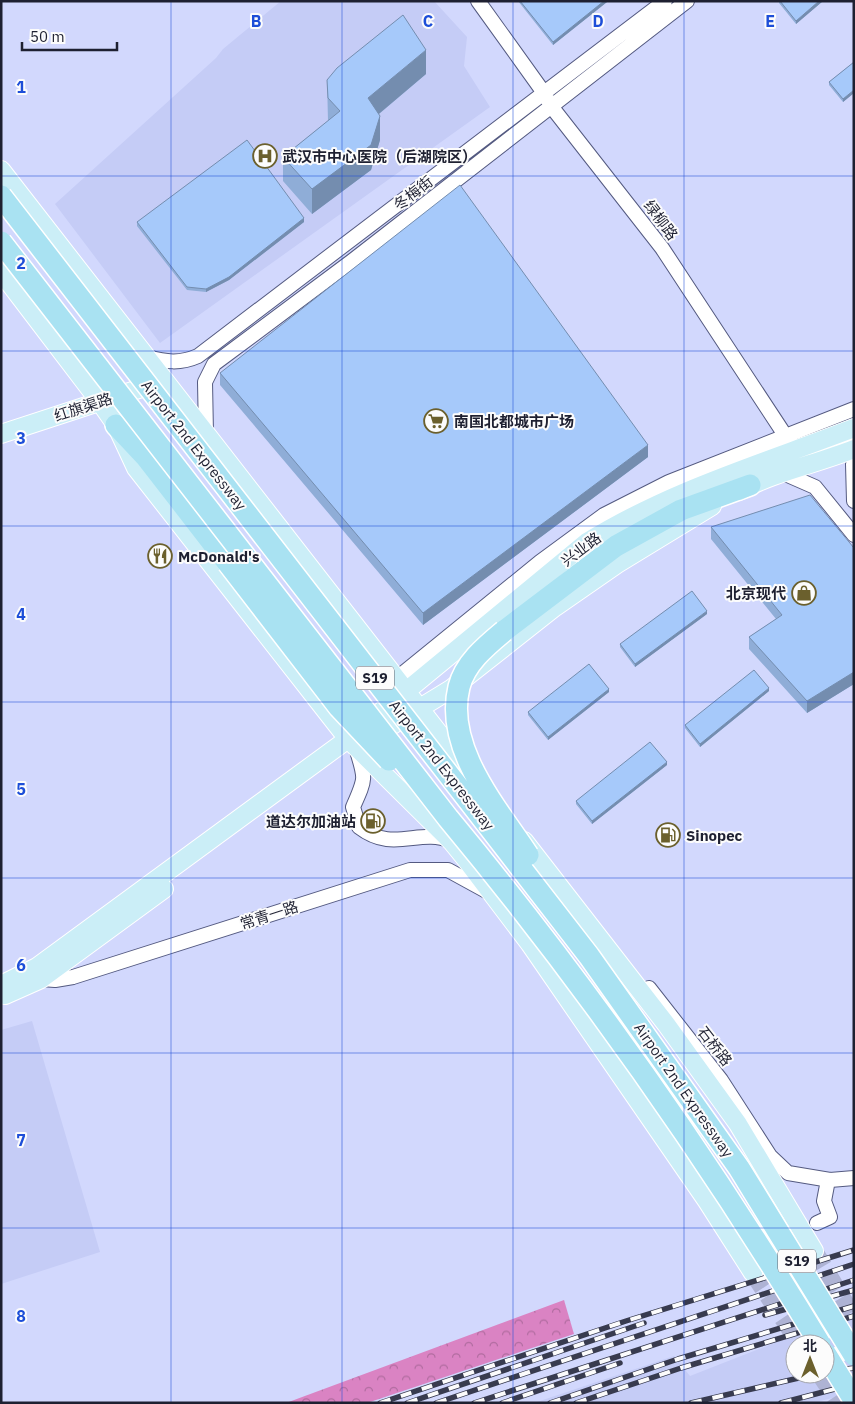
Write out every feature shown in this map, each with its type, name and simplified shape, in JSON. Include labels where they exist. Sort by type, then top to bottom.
[{"type":"highway","name":"Airport 2nd Expressway","points":[[1,196],[589,956],[739,1168],[854,1355]]},
{"type":"highway","name":"Airport 2nd Expressway","points":[[1,242],[448,818],[517,901],[575,978],[744,1219],[814,1334]]},
{"type":"highway","points":[[116,425],[146,457],[352,723],[448,818]]},
{"type":"highway","points":[[589,956],[480,782],[466,753],[459,730],[459,686],[469,666],[504,631],[616,546],[682,510],[750,485]]},
{"type":"highway","points":[[835,1369],[854,1400]]},
{"type":"main road","points":[[1,170],[400,685],[666,1024],[738,1124],[814,1251]]},
{"type":"main road","points":[[1,272],[116,425],[136,468],[352,743],[452,842],[530,944],[660,1133],[753,1273]]},
{"type":"main road","name":"红旗渠路","points":[[1,434],[165,381]]},
{"type":"main road","name":"兴业路","points":[[352,743],[400,685],[587,542],[628,517],[666,498],[723,475],[789,443],[854,428]]},
{"type":"main road","points":[[1,985],[37,966],[352,743],[420,709],[451,689],[555,607],[616,564],[701,512],[750,485],[825,460],[853,459]]},
{"type":"main road","name":"常青一路","points":[[1,997],[41,979],[352,743]]},
{"type":"street","name":"绿柳路","points":[[478,1],[544,93],[551,106],[662,248],[789,443],[807,466]]},
{"type":"street","name":"冬梅街","points":[[147,358],[170,362],[186,361],[198,356],[665,1]]},
{"type":"street","name":"冬梅街","points":[[206,434],[205,382],[214,364],[352,261],[687,1]]},
{"type":"street","points":[[789,443],[854,409]]},
{"type":"street","points":[[853,459],[854,501]]},
{"type":"street","points":[[783,473],[815,487],[854,535]]},
{"type":"street","points":[[352,743],[364,774],[364,786],[353,807],[359,827],[375,837],[387,840],[402,841],[439,836],[452,842]]},
{"type":"street","name":"常青一路","points":[[41,979],[72,978],[410,870],[448,870],[492,894]]},
{"type":"street","name":"石桥路","points":[[565,895],[582,905],[709,1065],[770,1156],[788,1173],[828,1180],[854,1178]]},
{"type":"street","points":[[817,1223],[830,1217],[824,1201],[828,1180]]},
{"type":"shaded area","name":"武汉市中心医院（后湖院区）","points":[[281,1],[434,1],[467,37],[464,66],[490,107],[160,343],[55,204],[216,58],[223,49]]},
{"type":"shaded area","points":[[32,1021],[100,1252],[1,1284],[1,1030]]},
{"type":"shaded area","points":[[854,1312],[854,1393],[820,1401],[821,1403],[534,1403],[674,1356],[690,1376],[785,1339],[785,1384],[835,1384],[835,1334],[798,1334]]},
{"type":"green space","points":[[564,1300],[574,1334],[367,1403],[286,1403]]},
{"type":"building","points":[[520,1],[604,1],[553,42]]},
{"type":"building","points":[[780,1],[819,1],[796,21]]},
{"type":"building","points":[[403,15],[426,50],[368,98],[380,116],[371,145],[312,189],[283,157],[340,111],[328,98],[327,80],[337,68]]},
{"type":"building","points":[[854,62],[854,90],[843,99],[829,82]]},
{"type":"building","points":[[247,140],[304,218],[229,277],[206,289],[187,287],[137,222]]},
{"type":"building","name":"南国北都城市广场","points":[[460,185],[648,445],[423,613],[220,373]]},
{"type":"building","name":"北京现代","points":[[810,495],[854,548],[854,672],[807,701],[749,637],[782,615],[711,527]]},
{"type":"building","points":[[692,591],[707,611],[635,664],[620,644]]},
{"type":"building","points":[[589,664],[609,689],[548,737],[528,712]]},
{"type":"building","points":[[754,670],[769,688],[700,744],[685,725]]},
{"type":"building","points":[[650,742],[667,762],[592,821],[576,801]]},
{"type":"tunnel","points":[[814,1251],[854,1318]]},
{"type":"tunnel","points":[[753,1273],[793,1334]]},
{"type":"tunnel","points":[[827,1384],[839,1403]]},
{"type":"railway","points":[[380,1403],[626,1321],[854,1250]]},
{"type":"railway","points":[[436,1403],[854,1264]]},
{"type":"railway","points":[[474,1403],[854,1280]]},
{"type":"railway","points":[[765,1315],[854,1290]]},
{"type":"railway","points":[[550,1403],[678,1359],[854,1306]]},
{"type":"railway","points":[[576,1403],[681,1368],[854,1316]]},
{"type":"railway","points":[[407,1403],[644,1323]]},
{"type":"railway","points":[[502,1403],[620,1363]]},
{"type":"railway","points":[[835,1371],[854,1368]]},
{"type":"railway","points":[[691,1403],[785,1381]]},
{"type":"railway","points":[[781,1403],[854,1384]]},
{"type":"place","name":"武汉市中心医院（后湖院区）","points":[[265,156]]},
{"type":"place","name":"南国北都城市广场","points":[[436,421]]},
{"type":"place","name":"McDonald's","points":[[160,556]]},
{"type":"place","name":"北京现代","points":[[804,593]]},
{"type":"place","name":"道达尔加油站","points":[[373,821]]},
{"type":"place","name":"Sinopec","points":[[668,835]]}]
